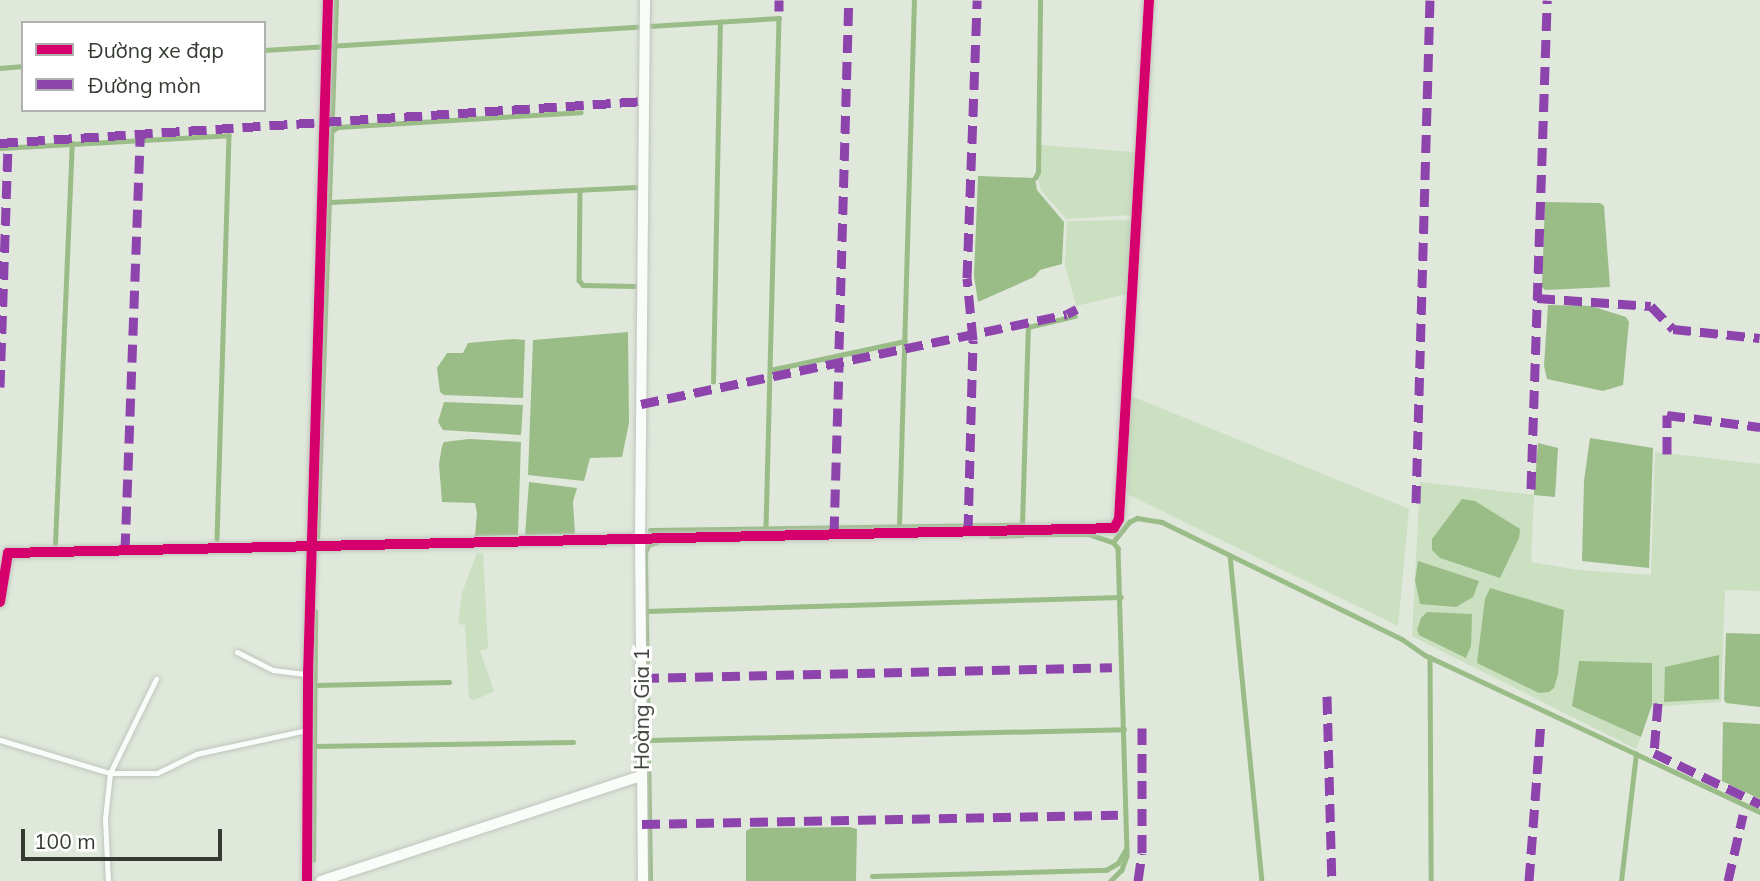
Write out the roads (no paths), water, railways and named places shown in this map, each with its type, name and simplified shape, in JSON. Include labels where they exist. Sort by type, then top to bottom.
[{"type":"street","points":[[307,881],[308,674],[328,0]]},
{"type":"street","name":"Hoàng Gia 1","points":[[643,881],[640,538],[645,0]]},
{"type":"street","points":[[0,602],[8,553],[1114,528],[1119,519],[1149,0]]},
{"type":"street","points":[[321,881],[641,776]]},
{"type":"lane","points":[[237,653],[273,670],[308,674]]},
{"type":"lane","points":[[108,881],[104,820],[110,773],[156,679]]},
{"type":"lane","points":[[0,740],[110,773],[157,773],[196,754],[307,730]]},
{"type":"waterway","points":[[317,539],[336,0]]},
{"type":"waterway","points":[[899,526],[914,0]]},
{"type":"waterway","points":[[1035,178],[1038,172],[1040,0]]},
{"type":"waterway","points":[[266,50],[779,18],[766,528]]},
{"type":"waterway","points":[[713,382],[720,22]]},
{"type":"waterway","points":[[0,68],[21,66]]},
{"type":"waterway","points":[[332,131],[338,127],[581,112]]},
{"type":"waterway","points":[[0,148],[229,135],[217,539]]},
{"type":"waterway","points":[[55,544],[72,143]]},
{"type":"waterway","points":[[330,202],[637,187]]},
{"type":"waterway","points":[[580,190],[579,280],[583,285],[634,286]]},
{"type":"waterway","points":[[650,530],[1022,525],[1028,327],[1075,316]]},
{"type":"waterway","points":[[770,370],[905,341]]},
{"type":"waterway","points":[[1113,542],[1129,522],[1137,518],[1162,522],[1402,639],[1425,655],[1760,812]]},
{"type":"waterway","points":[[1022,533],[1091,535],[1113,542],[1118,548],[1127,856],[1122,870],[1111,881]]},
{"type":"waterway","points":[[991,536],[1022,535]]},
{"type":"waterway","points":[[650,881],[645,553],[648,545],[657,542]]},
{"type":"waterway","points":[[1230,555],[1262,881]]},
{"type":"waterway","points":[[646,611],[1121,597]]},
{"type":"waterway","points":[[313,860],[315,612]]},
{"type":"waterway","points":[[1430,657],[1431,881]]},
{"type":"waterway","points":[[315,685],[449,682]]},
{"type":"waterway","points":[[648,740],[1124,729]]},
{"type":"waterway","points":[[314,746],[573,742]]},
{"type":"waterway","points":[[1621,881],[1636,754]]},
{"type":"waterway","points":[[872,876],[1106,870],[1118,863],[1126,849]]}]
